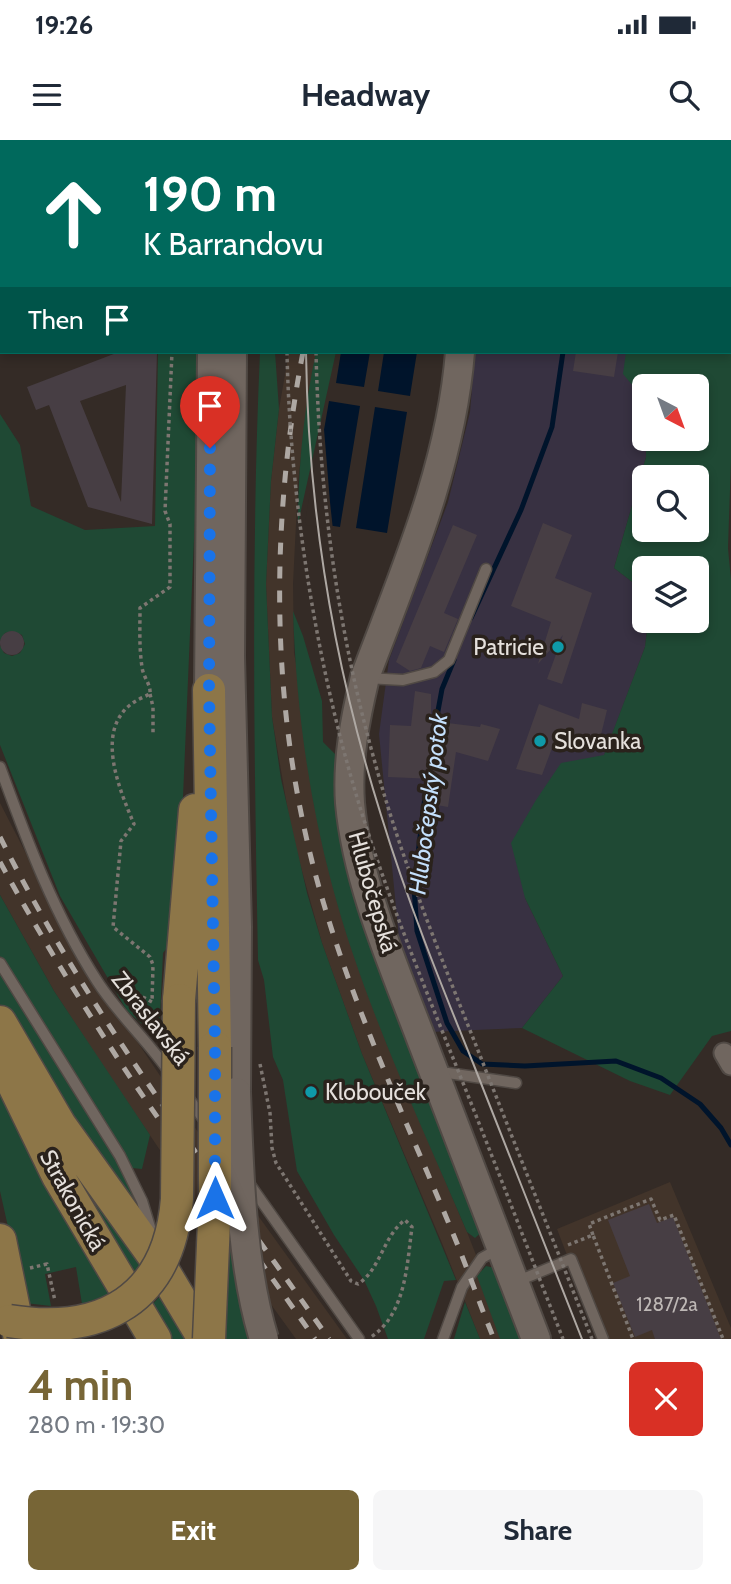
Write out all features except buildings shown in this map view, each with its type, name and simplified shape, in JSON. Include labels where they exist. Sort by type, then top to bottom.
[{"type":"main road","points":[[206,1339],[215,1198],[209,690],[212,354]]},
{"type":"main road","points":[[232,354],[230,657],[237,927],[236,1092],[244,1222],[250,1273],[264,1339]]},
{"type":"main road","name":"Hlubočepská","points":[[460,354],[440,469],[411,559],[365,677],[350,749],[350,803],[359,859],[388,948],[536,1339]]},
{"type":"main road","points":[[0,1319],[25,1324],[72,1324],[102,1317],[127,1303],[155,1273],[168,1247],[176,1219],[179,1000],[190,851],[209,690]]},
{"type":"main road","points":[[0,1022],[60,1125],[158,1262],[206,1339]]},
{"type":"main road","name":"Strakonická","points":[[0,1057],[58,1176],[155,1339]]},
{"type":"main road","points":[[0,1240],[20,1339]]},
{"type":"lane","points":[[365,677],[403,680],[434,672],[449,660],[486,569]]},
{"type":"lane","name":"Zbraslavská","points":[[0,767],[53,902],[98,982],[152,1047],[359,1339]]},
{"type":"lane","points":[[0,963],[129,1172],[150,1223],[158,1262]]},
{"type":"lane","points":[[436,1078],[448,1073],[516,1083]]},
{"type":"lane","points":[[443,1339],[462,1287],[482,1258],[501,1248]]},
{"type":"lane","points":[[514,1282],[571,1259],[603,1339]]},
{"type":"path","points":[[153,733],[151,689],[142,671],[139,647],[141,608],[170,587],[170,524],[166,511],[172,354]]},
{"type":"path","points":[[287,354],[292,437],[307,569],[331,698],[349,766],[390,894],[563,1339]]},
{"type":"path","points":[[316,354],[319,437],[334,566],[344,629],[373,757],[414,885],[592,1339]]},
{"type":"path","points":[[128,1021],[131,1013],[125,1003],[126,988],[152,1002],[153,965],[150,957],[113,927],[121,841],[134,824],[118,788],[113,741],[116,725],[122,714],[130,705],[150,694]]},
{"type":"path","points":[[257,1053],[267,1094],[276,1163],[351,1281],[358,1284],[365,1280],[394,1228],[405,1220],[412,1227],[398,1302],[390,1318],[368,1339]]},
{"type":"path","points":[[593,1235],[589,1224],[651,1199],[660,1220],[674,1215],[723,1339]]},
{"type":"path","points":[[33,1267],[47,1264],[58,1310]]},
{"type":"shaded area","points":[[289,354],[316,354],[298,483],[293,584],[294,653],[347,934],[387,1044],[509,1339],[480,1339],[362,1054],[322,943],[292,835],[272,717],[266,584],[271,481]]},
{"type":"shaded area","points":[[475,354],[630,354],[627,378],[632,384],[632,452],[646,452],[646,457],[644,465],[632,465],[632,506],[614,568],[632,582],[632,633],[647,633],[645,647],[604,756],[525,898],[563,976],[522,1028],[430,1032],[400,948],[379,734],[389,660],[448,502],[470,412]]},
{"type":"shaded area","points":[[0,803],[52,904],[132,1034],[202,1138],[347,1339],[296,1339],[168,1162],[54,991],[0,895]]},
{"type":"shaded area","points":[[670,1182],[731,1328],[731,1339],[599,1339],[557,1229]]},
{"type":"green space","points":[[158,354],[202,354],[183,797],[169,945],[163,953],[159,1039],[127,1011],[60,896],[0,745],[0,645],[4,653],[12,656],[20,653],[25,644],[22,635],[12,631],[5,633],[0,641],[0,414],[20,445],[31,506],[85,530],[155,526]]},
{"type":"green space","points":[[260,354],[275,354],[279,409],[271,481],[266,584],[272,717],[281,779],[307,893],[322,943],[362,1054],[456,1280],[444,1281],[424,1339],[388,1339],[364,1280],[297,1171],[283,1080],[273,1057],[264,980],[258,960],[254,580]]},
{"type":"green space","points":[[316,354],[336,354],[298,524],[302,438]]},
{"type":"green space","points":[[626,354],[731,354],[728,548],[731,580],[731,1031],[712,1036],[670,1095],[630,1081],[522,1028],[563,976],[525,898],[511,843],[561,763],[604,755],[645,647],[647,633],[709,633],[709,556],[632,556],[632,582],[614,568],[632,506],[632,542],[709,542],[709,465],[644,465],[646,452],[709,452],[709,374],[632,374],[632,385],[623,374]]},
{"type":"green space","points":[[293,611],[322,701],[323,742],[337,756],[344,843],[357,909],[485,1229],[475,1238],[467,1232],[394,1061],[345,930],[316,817],[297,680]]},
{"type":"green space","points":[[0,895],[54,991],[150,1135],[142,1169],[132,1168],[0,956]]},
{"type":"green space","points":[[0,972],[101,1133],[150,1234],[21,1046],[0,1004]]},
{"type":"green space","points":[[0,1086],[114,1293],[82,1304],[76,1267],[45,1274],[51,1306],[25,1303],[0,1191]]},
{"type":"green space","points":[[77,1177],[140,1264],[131,1276],[74,1179]]},
{"type":"green space","points":[[223,1237],[231,1249],[249,1339],[218,1339]]},
{"type":"green space","points":[[486,1266],[495,1268],[524,1339],[500,1339],[477,1276]]},
{"type":"green space","points":[[161,1295],[188,1339],[170,1339],[150,1307]]},
{"type":"green space","points":[[465,1302],[480,1339],[454,1339]]},
{"type":"water","points":[[341,354],[370,354],[364,387],[336,383]]},
{"type":"water","points":[[384,354],[417,354],[410,396],[378,391]]},
{"type":"water","points":[[329,401],[360,406],[340,527],[308,522]]},
{"type":"water","points":[[375,407],[407,412],[387,533],[356,528]]},
{"type":"pier","points":[[323,417],[333,530],[307,525],[305,522]]},
{"type":"waterway","name":"Hlubočepský potok","points":[[471,618],[521,510],[552,427],[563,354]]},
{"type":"waterway","name":"Hlubočepský potok","points":[[435,727],[442,689],[454,660]]},
{"type":"waterway","name":"Hlubočepský potok","points":[[428,772],[414,887],[417,931],[447,1023],[463,1051],[482,1064],[525,1066],[616,1061],[661,1078],[700,1104],[721,1128],[731,1145]]},
{"type":"tram line","points":[[306,354],[318,528],[337,644],[364,759],[424,940],[582,1339]]},
{"type":"railway","points":[[303,354],[284,487],[280,623],[291,758],[304,825],[320,891],[349,979],[494,1339]]},
{"type":"railway","points":[[0,837],[35,904],[113,1032],[329,1339]]},
{"type":"railway","points":[[0,862],[82,1002],[172,1138]]},
{"type":"railway","points":[[231,1220],[315,1339]]},
{"type":"place","name":"Patricie","points":[[558,647]]},
{"type":"place","name":"Slovanka","points":[[540,741]]},
{"type":"place","name":"Klobouček","points":[[311,1092]]},
{"type":"route","points":[[210,448],[209,690],[215,1198]]}]
